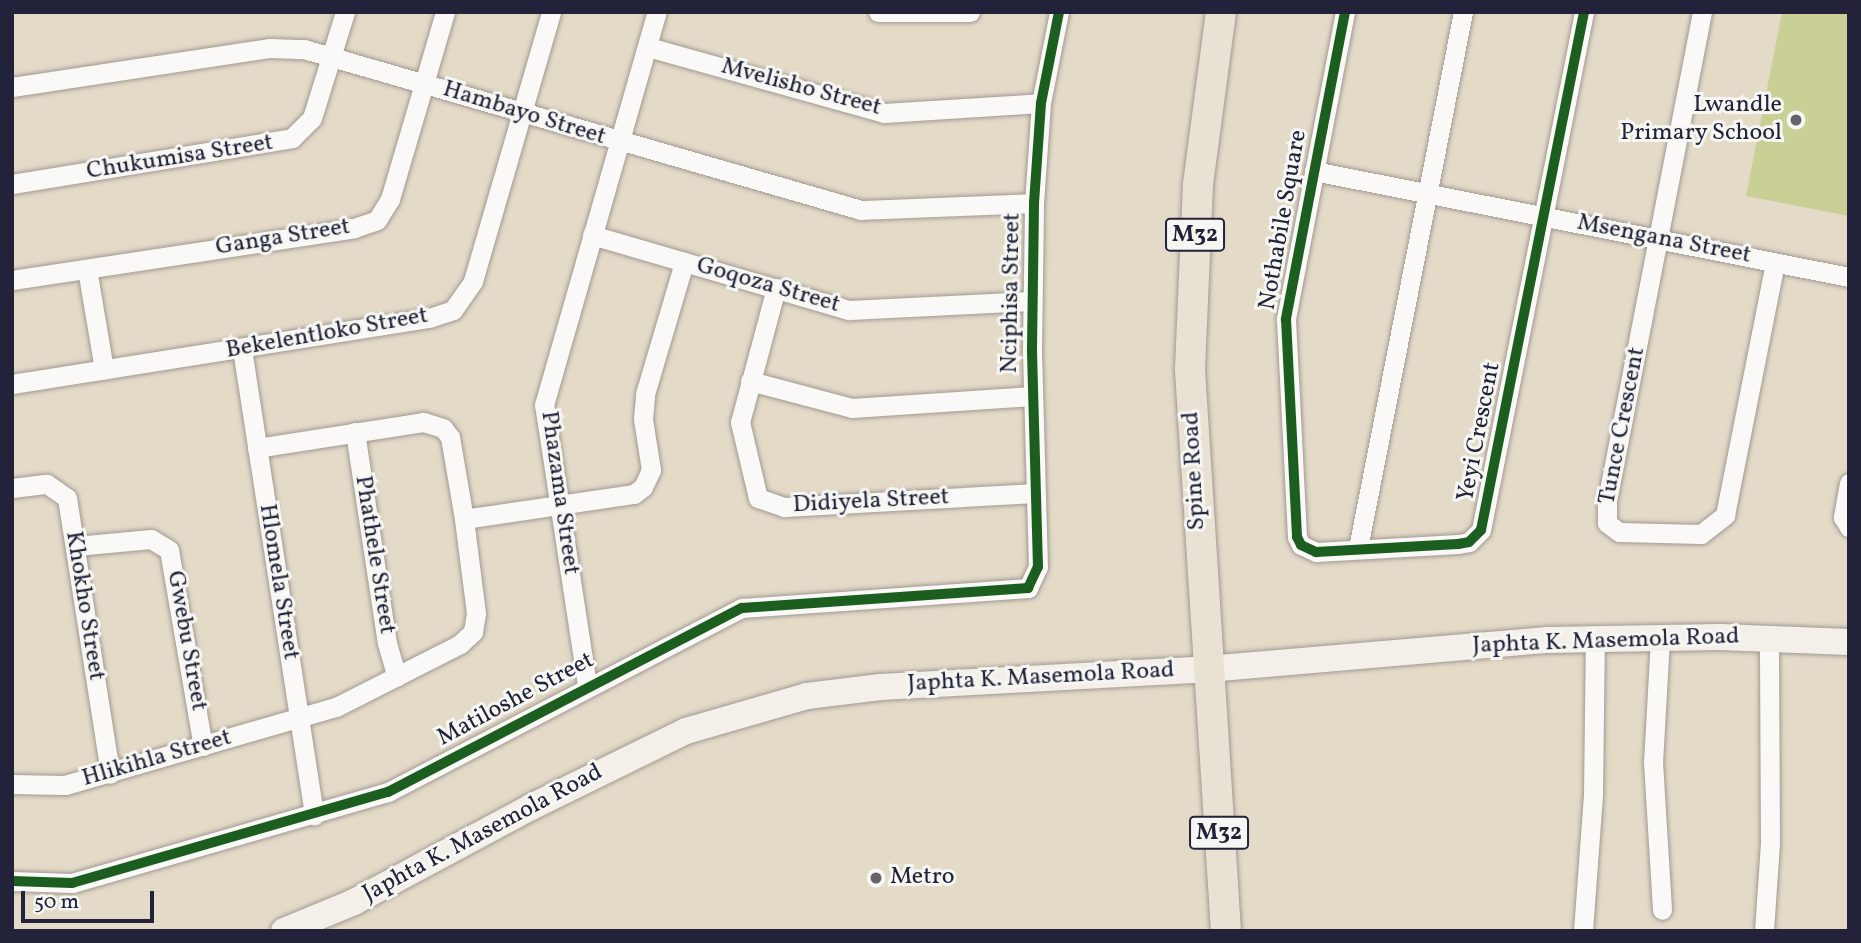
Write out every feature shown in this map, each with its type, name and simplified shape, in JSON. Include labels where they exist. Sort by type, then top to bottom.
[{"type":"main road","name":"Spine Road","points":[[1221,12],[1198,185],[1190,370],[1226,931]]},
{"type":"main road","name":"Japhta K. Masemola Road","points":[[284,931],[354,902],[651,747],[746,710],[807,695],[880,687],[1208,669],[1595,639],[1769,638],[1849,642]]},
{"type":"street","name":"Chukumisa Street","points":[[12,184],[281,142],[298,134],[313,118],[345,12]]},
{"type":"street","name":"Ganga Street","points":[[12,280],[354,228],[377,220],[390,200],[445,12]]},
{"type":"street","name":"Bekelentloko Street","points":[[12,384],[429,318],[453,310],[472,281],[551,12]]},
{"type":"street","name":"Phazama Street","points":[[587,685],[544,405],[657,12]]},
{"type":"street","points":[[878,12],[970,12]]},
{"type":"street","name":"Nciphisa Street","points":[[1037,575],[1032,301],[1034,203],[1041,103],[1059,12]]},
{"type":"street","name":"Nothabile Square","points":[[1345,12],[1286,319],[1296,527],[1301,545],[1307,549],[1358,548]]},
{"type":"street","points":[[1358,548],[1463,12]]},
{"type":"street","name":"Yeyi Crescent","points":[[1358,548],[1458,544],[1469,542],[1481,530],[1584,12]]},
{"type":"street","points":[[1659,239],[1702,12]]},
{"type":"street","name":"Mvelisho Street","points":[[648,47],[884,113],[1041,103]]},
{"type":"street","name":"Hambayo Street","points":[[12,87],[270,48],[304,49],[861,210],[1034,203]]},
{"type":"street","name":"Msengana Street","points":[[1314,171],[1849,277]]},
{"type":"street","name":"Goqoza Street","points":[[592,235],[861,311],[1032,301]]},
{"type":"street","name":"Tunce Crescent","points":[[1659,239],[1606,501],[1607,523],[1628,535],[1701,534],[1725,515],[1775,263]]},
{"type":"street","points":[[257,448],[423,422],[443,428],[450,437],[464,519],[634,494],[648,480],[651,457],[643,419],[645,394],[684,262]]},
{"type":"street","points":[[88,269],[104,370]]},
{"type":"street","name":"Didiyela Street","points":[[776,288],[740,422],[753,491],[765,503],[784,507],[1036,493]]},
{"type":"street","name":"Hlomela Street","points":[[242,349],[314,814]]},
{"type":"street","points":[[750,381],[852,408],[1033,396]]},
{"type":"street","name":"Phathele Street","points":[[355,432],[387,643],[397,677]]},
{"type":"street","points":[[1849,483],[1843,517],[1849,527]]},
{"type":"street","name":"Khokho Street","points":[[12,488],[47,484],[61,491],[76,546],[110,774]]},
{"type":"street","name":"Hlikihla Street","points":[[13,781],[55,786],[110,774],[204,747],[347,703],[460,644],[473,632],[476,613],[464,519]]},
{"type":"street","name":"Gwebu Street","points":[[76,546],[151,538],[169,550],[204,747]]},
{"type":"street","name":"Matiloshe Street","points":[[12,881],[72,883],[388,792],[587,685],[741,608],[1021,591],[1037,575]]},
{"type":"street","points":[[1660,638],[1653,762],[1662,910]]},
{"type":"street","points":[[1764,931],[1770,843],[1769,638]]},
{"type":"street","points":[[1583,931],[1594,770],[1595,639]]},
{"type":"green space","name":"Lwandle Primary School","points":[[1782,12],[1849,12],[1849,216],[1746,196]]},
{"type":"cycle path","points":[[12,881],[72,883],[388,792],[742,608],[1028,588],[1038,567],[1032,349],[1034,203],[1041,103],[1059,12]]},
{"type":"cycle path","points":[[1345,12],[1286,319],[1297,537],[1301,545],[1316,552],[1458,544],[1469,542],[1481,530],[1584,12]]},
{"type":"place","name":"Lwandle Primary School","points":[[1796,120]]},
{"type":"place","name":"Metro","points":[[876,878]]}]
